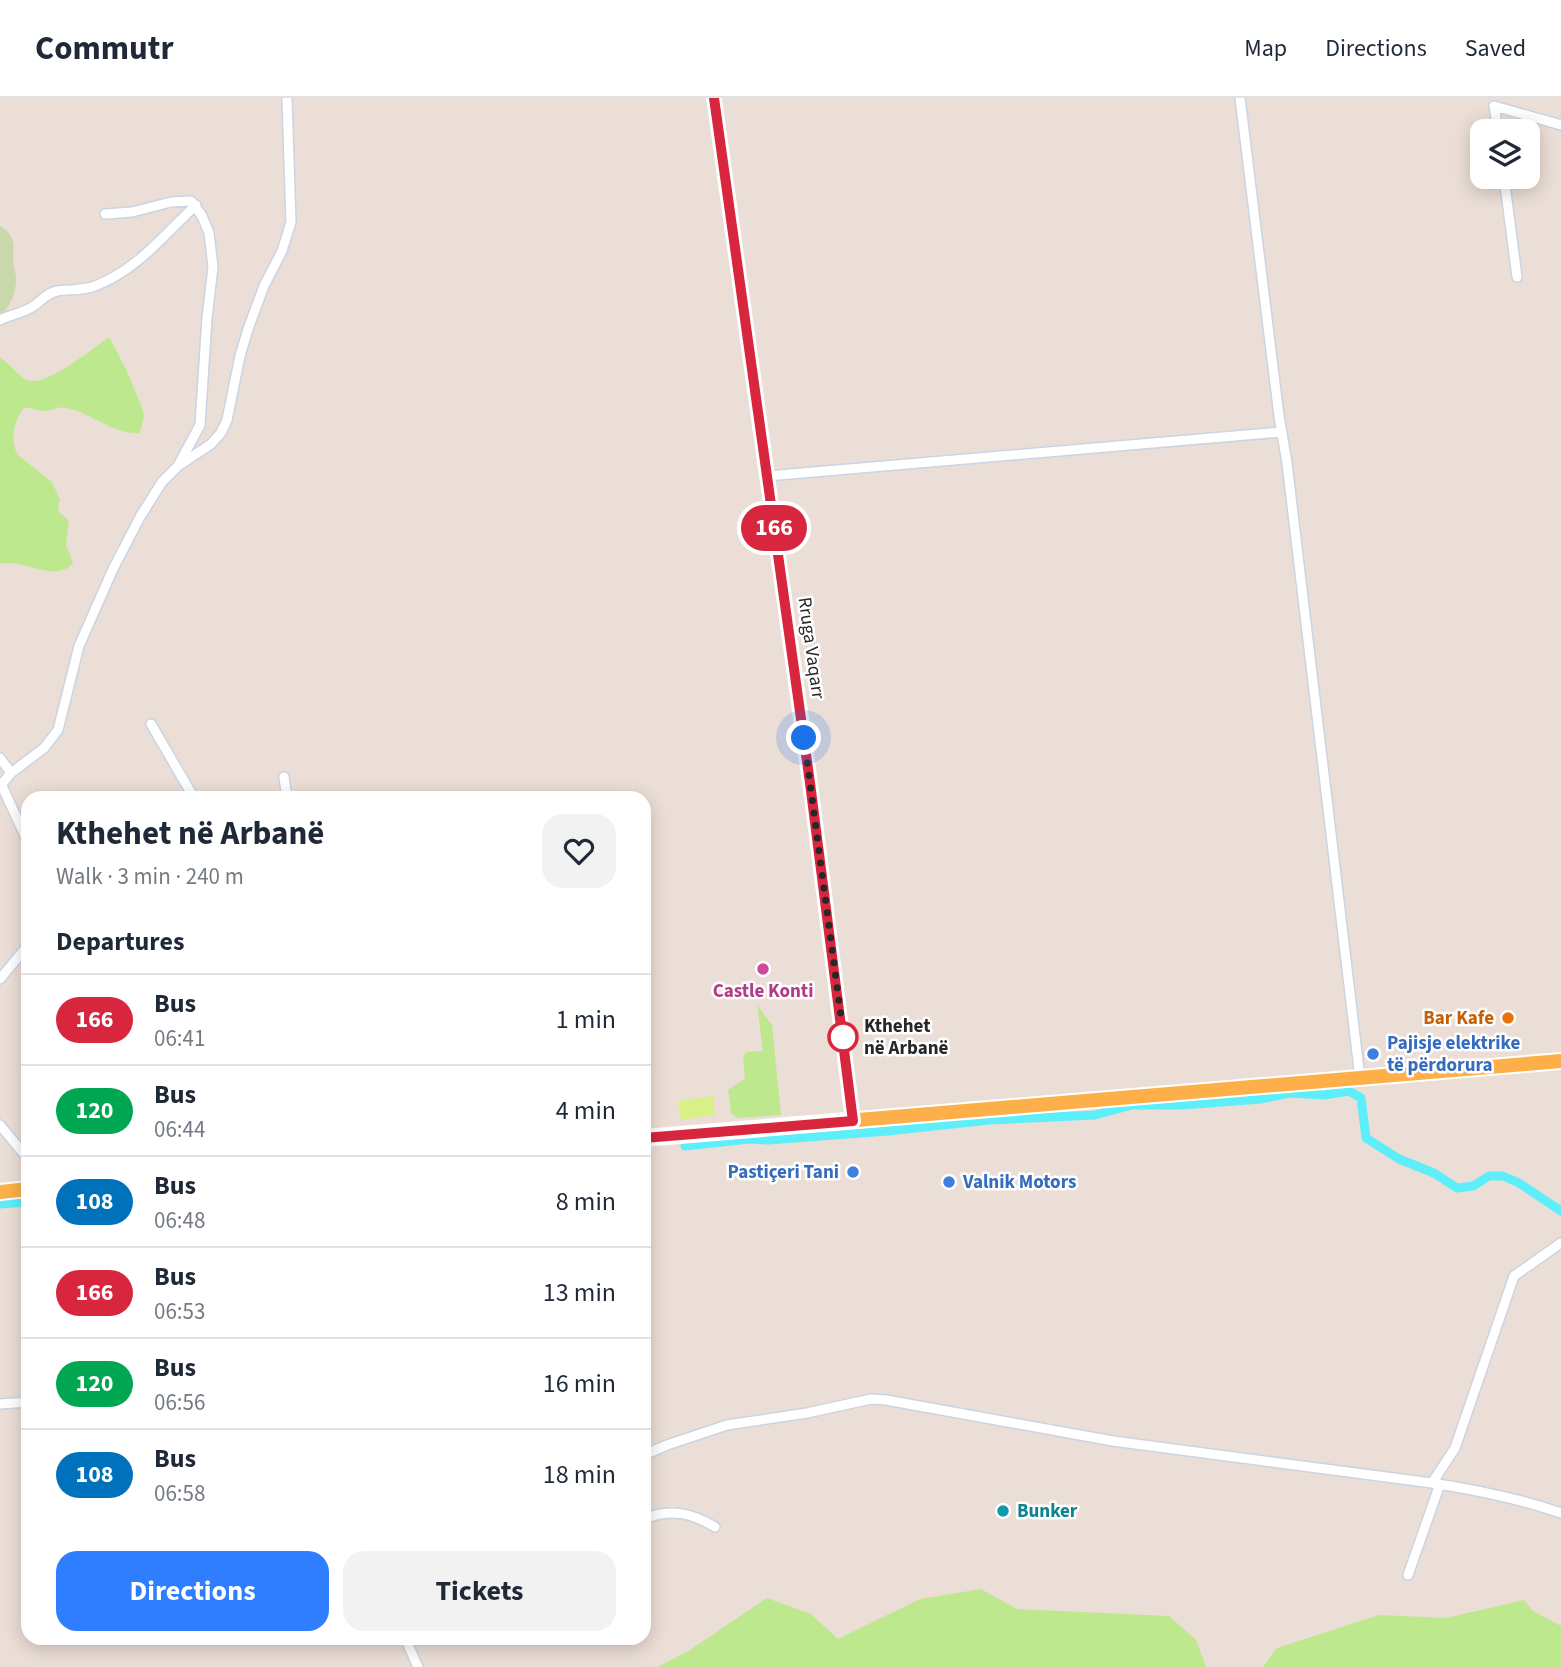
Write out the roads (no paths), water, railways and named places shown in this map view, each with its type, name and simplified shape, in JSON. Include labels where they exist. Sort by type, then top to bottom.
[{"type":"main road","name":"Rruga Vaqarr","points":[[714,98],[812,797],[853,1121]]},
{"type":"main road","points":[[651,1137],[1561,1061]]},
{"type":"main road","points":[[0,1192],[21,1190]]},
{"type":"street","points":[[21,827],[1,785],[11,773],[44,748],[58,730],[84,630],[140,517],[163,482],[178,466],[211,444],[221,433],[227,420],[248,329],[264,286],[288,236],[292,203],[287,98]]},
{"type":"street","points":[[1240,98],[1287,463],[1360,1078]]},
{"type":"street","points":[[1496,119],[1494,106],[1540,119]]},
{"type":"street","points":[[1540,119],[1561,125]]},
{"type":"street","points":[[1506,189],[1517,277]]},
{"type":"street","points":[[105,214],[141,210],[183,200],[191,201],[196,205],[209,233],[213,267],[200,425],[178,466]]},
{"type":"street","points":[[0,320],[10,314],[27,310],[50,293],[80,290],[113,278],[133,266],[196,205]]},
{"type":"street","points":[[767,476],[1282,432]]},
{"type":"street","points":[[151,724],[190,791]]},
{"type":"street","points":[[0,758],[11,773]]},
{"type":"street","points":[[284,777],[286,791]]},
{"type":"street","points":[[0,979],[21,954]]},
{"type":"street","points":[[2,1130],[21,1151]]},
{"type":"street","points":[[1408,1576],[1436,1484],[1455,1448],[1514,1276],[1561,1243]]},
{"type":"street","points":[[651,1452],[727,1425],[807,1413],[871,1399],[886,1400],[1113,1441],[1436,1484],[1519,1499],[1561,1513]]},
{"type":"street","points":[[0,1404],[21,1402]]},
{"type":"street","points":[[651,1517],[664,1512],[678,1512],[715,1527]]},
{"type":"street","points":[[408,1645],[418,1667]]},
{"type":"waterway","points":[[685,1146],[749,1139],[888,1131],[989,1120],[1095,1115],[1132,1105],[1182,1105],[1261,1099],[1289,1093],[1324,1095],[1349,1091],[1361,1098],[1366,1138],[1399,1159],[1434,1173],[1457,1188],[1473,1186],[1489,1176],[1503,1176],[1519,1183],[1561,1211]]},
{"type":"waterway","points":[[0,1204],[21,1202]]},
{"type":"place","name":"Castle Konti","points":[[763,969]]},
{"type":"place","name":"Bar Kafe","points":[[1508,1018]]},
{"type":"place","name":"Kthehet në Arbanë","points":[[843,1037]]},
{"type":"place","name":"Pajisje elektrike të përdorura","points":[[1373,1054]]},
{"type":"place","name":"Pastiçeri Tani","points":[[853,1172]]},
{"type":"place","name":"Valnik Motors","points":[[949,1182]]},
{"type":"place","name":"Bunker","points":[[1003,1511]]}]
